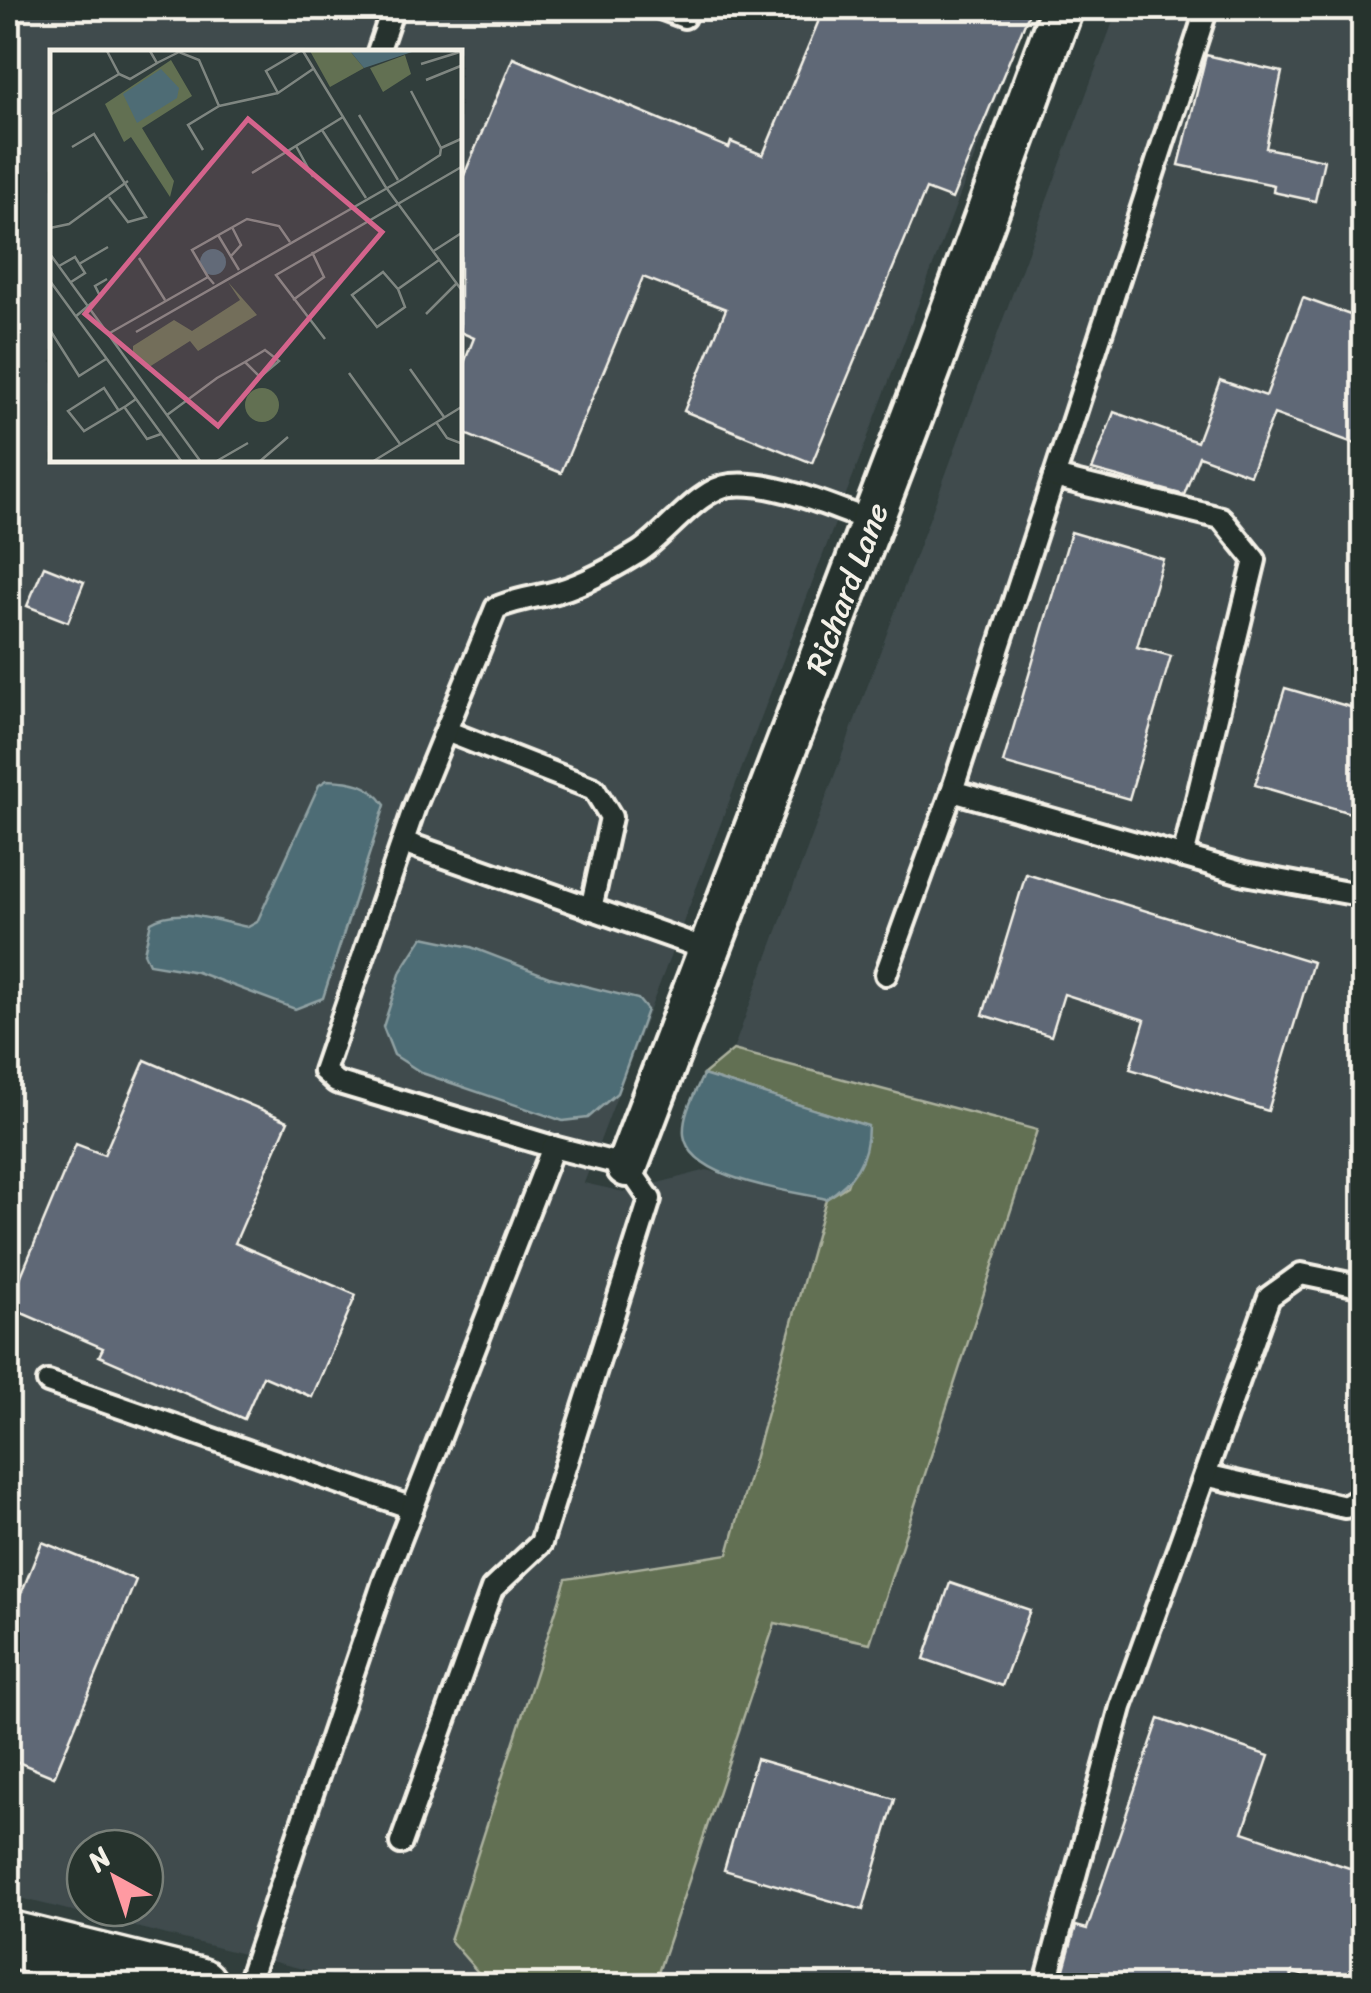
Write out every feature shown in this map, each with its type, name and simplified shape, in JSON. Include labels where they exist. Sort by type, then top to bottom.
[{"type":"main road","points":[[8,1938],[199,1986]]},
{"type":"street","name":"Richard Lane","points":[[627,1166],[1062,8]]},
{"type":"lane","points":[[379,50],[393,8]]},
{"type":"lane","points":[[660,8],[684,17]]},
{"type":"lane","points":[[886,974],[952,791],[1207,8]]},
{"type":"lane","points":[[1054,477],[1220,518],[1255,560],[1183,857]]},
{"type":"lane","points":[[400,1843],[492,1589],[541,1543],[650,1199],[627,1166],[553,1148],[336,1082],[324,1071],[403,842],[496,608],[522,597],[550,594],[607,570],[641,550],[686,515],[701,496],[728,485],[764,487],[872,521]]},
{"type":"lane","points":[[446,731],[594,788],[611,817],[591,909]]},
{"type":"lane","points":[[952,791],[1245,874],[1364,896]]},
{"type":"lane","points":[[403,842],[709,950]]},
{"type":"lane","points":[[247,1986],[412,1508],[553,1148]]},
{"type":"lane","points":[[1045,1986],[1121,1707],[1269,1297],[1301,1274],[1364,1288]]},
{"type":"lane","points":[[48,1382],[412,1508]]},
{"type":"lane","points":[[1204,1475],[1345,1507],[1364,1496]]},
{"type":"shaded area","points":[[8,8],[1031,8],[584,1183],[624,1192],[707,1170],[826,1199],[728,1555],[450,1939],[489,1985],[366,1985],[139,1928],[165,1928],[165,1828],[65,1828],[65,1909],[8,1895]]},
{"type":"shaded area","points":[[1118,8],[1363,8],[1363,1985],[654,1986],[775,1623],[869,1643],[1036,1130],[733,1050]]},
{"type":"green space","points":[[733,1050],[1037,1130],[870,1643],[775,1623],[654,1985],[489,1985],[450,1940],[566,1579],[728,1554],[826,1199],[847,1186],[867,1126],[703,1075]]},
{"type":"water","points":[[327,780],[360,785],[385,805],[323,998],[295,1009],[197,972],[149,964],[144,953],[151,922],[162,917],[186,915],[248,927],[257,922],[319,785]]},
{"type":"water","points":[[423,937],[471,947],[549,977],[638,999],[647,1010],[617,1093],[588,1118],[563,1121],[422,1073],[394,1055],[383,1027],[401,971]]},
{"type":"water","points":[[703,1075],[868,1126],[858,1168],[826,1199],[766,1187],[703,1163],[690,1150],[684,1127]]},
{"type":"building","points":[[824,8],[1031,8],[952,199],[926,189],[812,463],[684,411],[726,309],[643,277],[561,473],[462,433],[462,368],[474,338],[462,333],[462,180],[513,58],[729,148],[731,142],[763,155]]},
{"type":"building","points":[[1206,55],[1282,72],[1266,148],[1324,160],[1315,201],[1273,192],[1274,185],[1179,165]]},
{"type":"building","points":[[1303,298],[1364,320],[1364,447],[1274,414],[1250,475],[1199,456],[1184,495],[1092,470],[1114,412],[1197,442],[1220,380],[1266,396]]},
{"type":"building","points":[[1071,532],[1163,559],[1137,647],[1171,656],[1129,799],[1003,763]]},
{"type":"building","points":[[44,566],[84,582],[68,622],[27,606]]},
{"type":"building","points":[[1285,688],[1364,711],[1364,817],[1255,785]]},
{"type":"building","points":[[1026,874],[1313,962],[1268,1111],[1130,1069],[1145,1020],[1064,994],[1051,1036],[983,1015]]},
{"type":"building","points":[[145,1060],[288,1121],[235,1243],[356,1295],[312,1397],[263,1376],[244,1419],[99,1356],[103,1348],[8,1307],[76,1144],[104,1155]]},
{"type":"building","points":[[42,1542],[136,1580],[54,1777],[8,1758],[8,1626]]},
{"type":"building","points":[[950,1583],[1030,1610],[1002,1686],[924,1659]]},
{"type":"building","points":[[1159,1719],[1269,1756],[1243,1832],[1364,1873],[1364,1986],[1332,1986],[1293,1972],[1289,1986],[1076,1986],[1061,1980],[1076,1926],[1087,1929]]},
{"type":"building","points":[[756,1759],[895,1799],[863,1910],[724,1870]]}]
